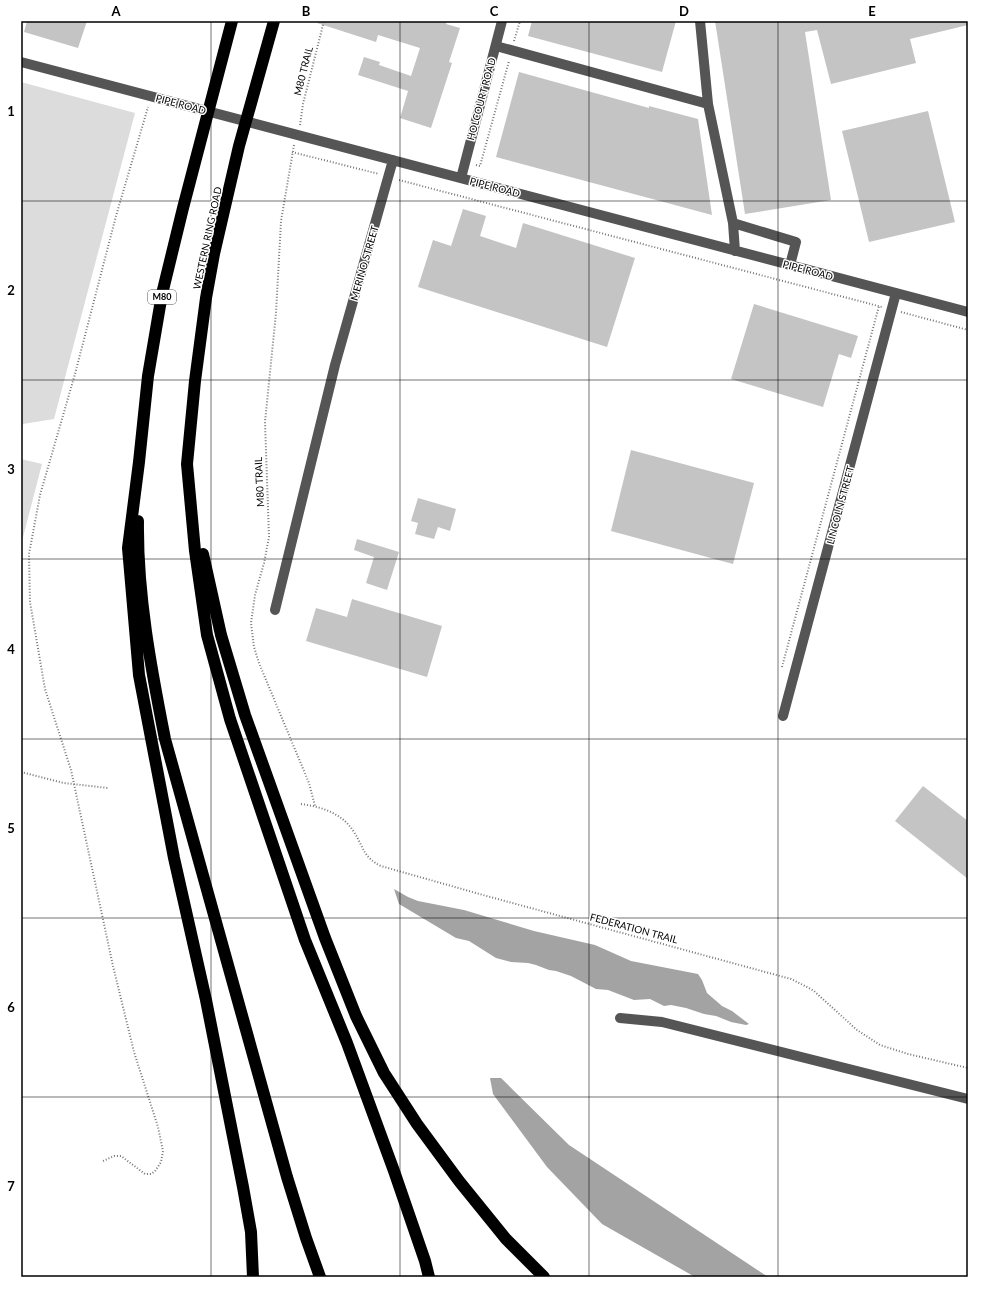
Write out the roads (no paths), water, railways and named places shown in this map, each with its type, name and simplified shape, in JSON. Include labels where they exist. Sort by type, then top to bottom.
[{"type":"highway","name":"M80","points":[[139,462],[148,376],[162,294],[232,21]]},
{"type":"highway","name":"WESTERN RING ROAD","points":[[187,464],[195,381],[206,298],[214,254],[239,146],[274,21]]},
{"type":"highway","points":[[139,462],[128,548],[138,675],[174,858],[201,977],[242,1179],[251,1232],[253,1277]]},
{"type":"highway","points":[[139,462],[138,549],[152,674],[165,739],[287,1176],[320,1277]]},
{"type":"highway","points":[[187,464],[195,551],[207,635],[230,719],[305,940],[360,1078],[394,1171],[425,1261],[429,1277]]},
{"type":"highway","points":[[187,464],[202,550],[220,635],[245,715],[266,774],[325,938],[356,1016],[384,1073],[426,1136],[459,1181],[506,1239],[544,1277]]},
{"type":"street","name":"HOLCOURT ROAD","points":[[461,178],[502,21]]},
{"type":"street","points":[[700,21],[708,104],[733,223],[735,251]]},
{"type":"street","points":[[496,46],[708,104]]},
{"type":"street","name":"PIPE ROAD","points":[[21,62],[968,312]]},
{"type":"street","name":"MERINO STREET","points":[[274,610],[335,365],[393,160]]},
{"type":"street","points":[[733,223],[796,242],[790,265]]},
{"type":"street","name":"LINCOLN STREET","points":[[783,716],[896,293]]},
{"type":"street","points":[[620,1018],[662,1022],[968,1100]]}]
